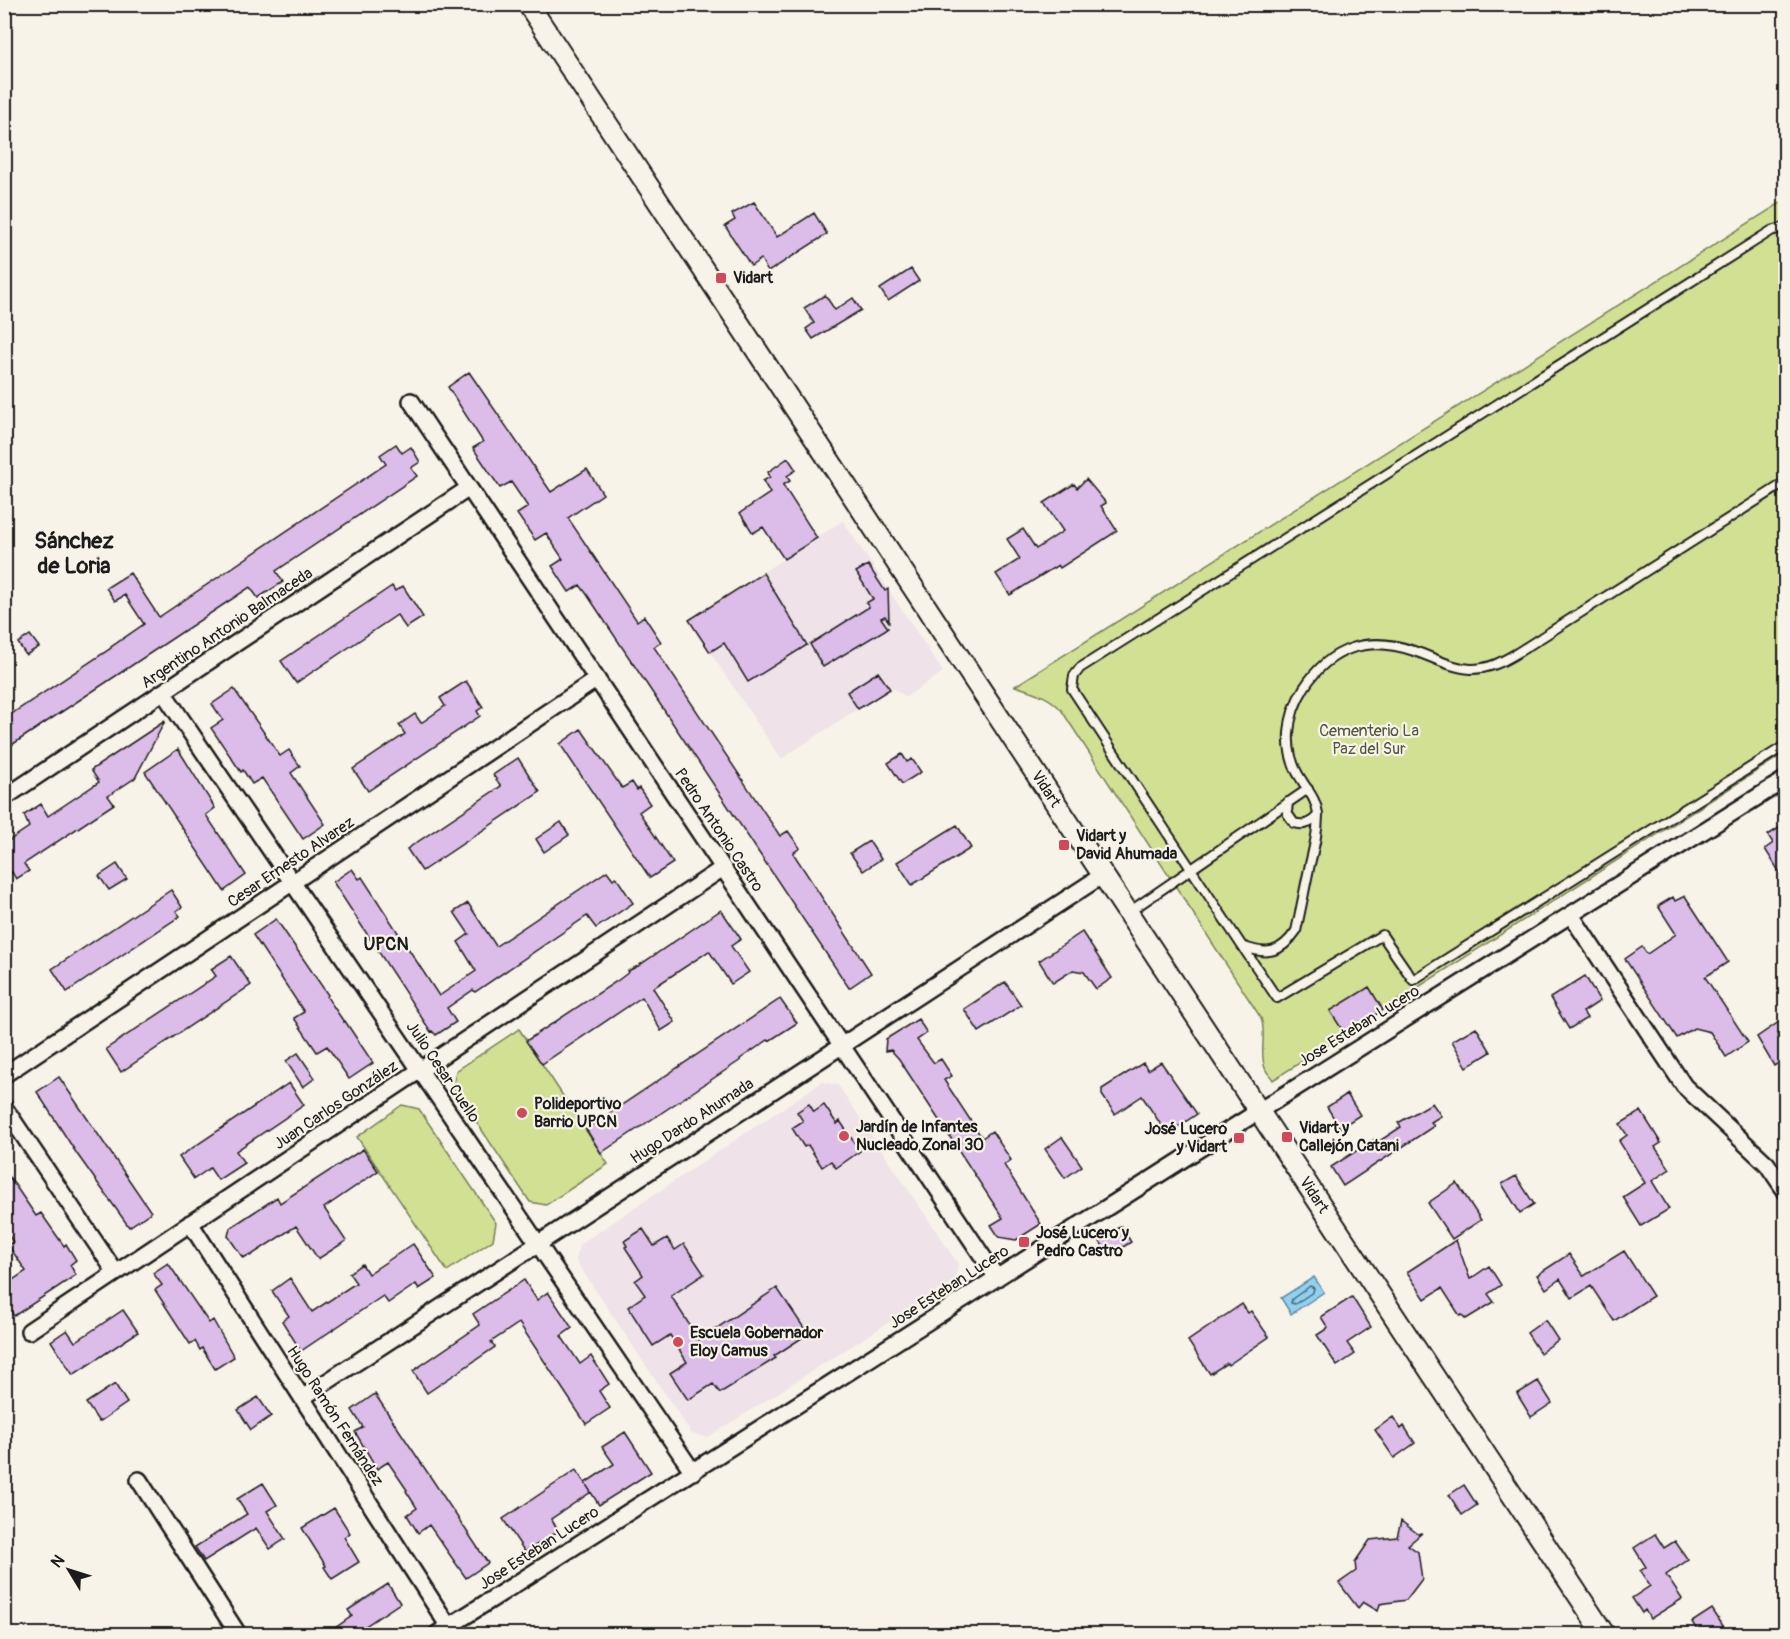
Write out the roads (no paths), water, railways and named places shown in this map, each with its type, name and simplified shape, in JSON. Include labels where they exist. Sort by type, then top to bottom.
[{"type":"street","name":"Vidart","points":[[528,4],[1604,1635]]},
{"type":"street","name":"Pedro Antonio Castro","points":[[411,401],[997,1278]]},
{"type":"street","name":"Argentino Antonio Balmaceda","points":[[4,798],[469,488]]},
{"type":"street","name":"Cesar Ernesto Alvarez","points":[[4,1075],[597,680]]},
{"type":"street","name":"Julio Cesar Cuello","points":[[163,692],[693,1472]]},
{"type":"street","name":"Jose Esteban Lucero","points":[[443,1631],[1258,1111],[1785,779]]},
{"type":"street","name":"Juan Carlos González","points":[[29,1331],[723,868]]},
{"type":"street","name":"Hugo Dardo Ahumada","points":[[302,1398],[1103,875]]},
{"type":"street","points":[[1571,915],[1684,1086],[1767,1164],[1785,1192]]},
{"type":"street","points":[[4,1107],[116,1273]]},
{"type":"street","name":"Hugo Ramón Fernández","points":[[190,1223],[302,1398],[443,1631]]},
{"type":"street","points":[[139,1480],[238,1635]]},
{"type":"lane","points":[[1785,227],[1771,231],[1080,668],[1074,676],[1072,689],[1277,998],[1382,935],[1413,980],[1785,745]]},
{"type":"lane","points":[[1242,946],[1267,952],[1277,950],[1287,943],[1296,931],[1318,831],[1318,815],[1317,805],[1293,762],[1289,747],[1289,728],[1300,694],[1325,662],[1343,651],[1363,645],[1379,644],[1400,647],[1453,666],[1470,669],[1486,668],[1500,663],[1785,482]]},
{"type":"lane","points":[[1128,913],[1308,789]]},
{"type":"lane","points":[[1288,802],[1287,813],[1294,823],[1310,824],[1318,815]]},
{"type":"water","points":[[1314,1277],[1324,1292],[1291,1314],[1281,1298]]},
{"type":"place","name":"Vidart","points":[[721,278]]},
{"type":"place","name":"Vidart y David Ahumada","points":[[1064,845]]},
{"type":"place","name":"Polideportivo Barrio UPCN","points":[[522,1113]]},
{"type":"place","name":"Jardín de Infantes Nucleado Zonal 30","points":[[844,1136]]},
{"type":"place","name":"Vidart y Callejón Catani","points":[[1287,1137]]},
{"type":"place","name":"José Lucero y Vidart","points":[[1239,1138]]},
{"type":"place","name":"José Lucero y Pedro Castro","points":[[1024,1242]]},
{"type":"place","name":"Escuela Gobernador Eloy Camus","points":[[678,1342]]},
{"type":"district","name":"Sánchez de Loria","points":[[74,554]]},
{"type":"district","name":"UPCN","points":[[386,944]]},
{"type":"park label","name":"Cementerio La Paz del Sur","points":[[1369,740]]}]
